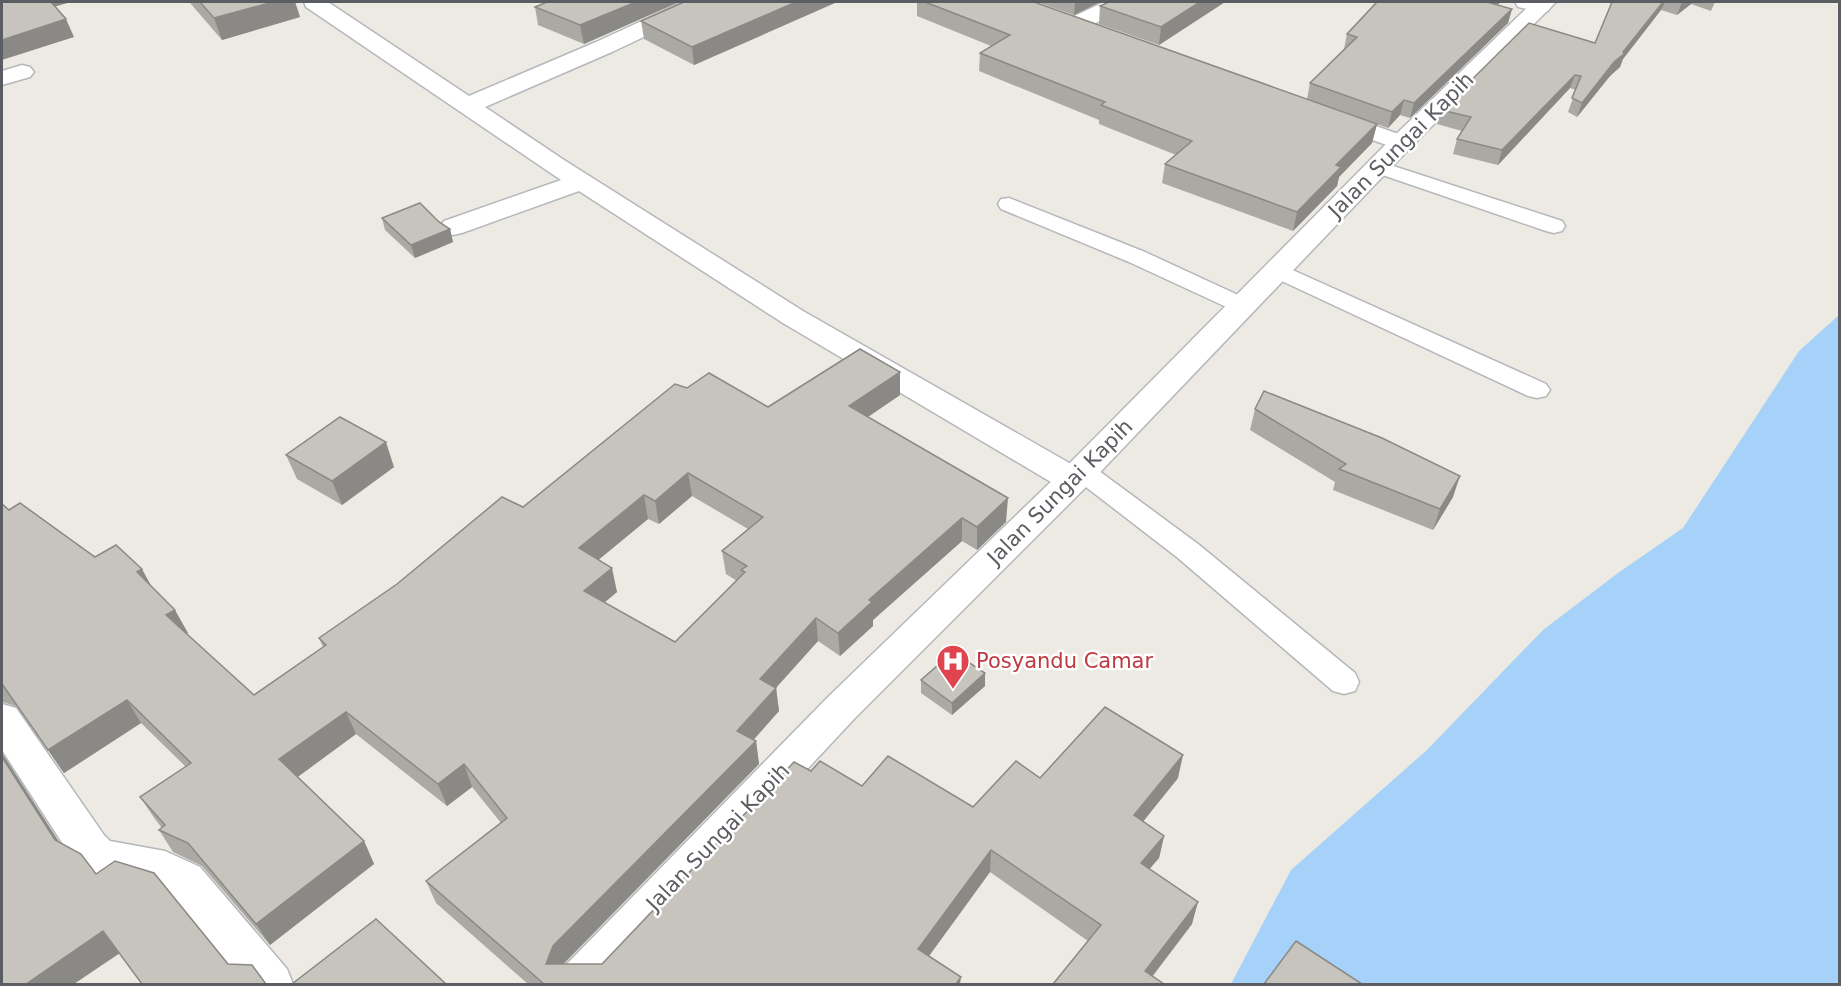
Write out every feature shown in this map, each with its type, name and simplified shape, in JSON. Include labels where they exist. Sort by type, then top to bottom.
[{"type":"street","points":[[314,2],[581,182],[793,317],[1077,476]]},
{"type":"street","points":[[466,106],[604,47],[699,2]]},
{"type":"street","points":[[1106,34],[1066,20],[1120,2]]},
{"type":"street","name":"Jalan Sungai Kapih","points":[[578,984],[841,708],[1077,476],[1537,3]]},
{"type":"street","points":[[1314,111],[1401,143]]},
{"type":"street","points":[[453,226],[581,182]]},
{"type":"street","points":[[2,719],[89,848],[100,857],[165,869],[185,880],[271,984]]},
{"type":"lane","points":[[1378,167],[1554,226]]},
{"type":"lane","points":[[1009,204],[1137,257],[1243,306]]},
{"type":"lane","points":[[1277,270],[1537,390]]},
{"type":"lane","points":[[1077,476],[1188,550],[1344,682]]},
{"type":"water","points":[[1839,315],[1839,984],[1231,984],[1291,870],[1427,750],[1543,630],[1618,573],[1683,528],[1799,351]]},
{"type":"building","points":[[2,2],[51,2],[66,19],[2,40]]},
{"type":"building","points":[[200,2],[273,2],[214,18]]},
{"type":"building","points":[[547,2],[636,2],[580,25],[535,7]]},
{"type":"building","points":[[684,2],[796,2],[692,47],[641,21]]},
{"type":"building","points":[[925,2],[1034,2],[1377,124],[1336,165],[1341,167],[1297,212],[1165,164],[1192,141],[1101,105],[1105,102],[980,53],[1010,35]]},
{"type":"building","points":[[1109,2],[1200,2],[1161,27],[1100,6]]},
{"type":"building","points":[[1377,2],[1487,2],[1512,9],[1414,103],[1404,100],[1392,112],[1310,83],[1357,37],[1347,34]]},
{"type":"building","points":[[1612,2],[1663,2],[1623,52],[1625,53],[1614,62],[1582,103],[1572,98],[1581,76],[1575,75],[1502,150],[1457,139],[1471,117],[1441,110],[1529,23],[1595,43]]},
{"type":"building","points":[[420,203],[439,222],[450,229],[411,245],[382,218]]},
{"type":"building","points":[[860,349],[900,372],[849,406],[1008,498],[977,527],[962,518],[869,600],[872,602],[838,633],[816,618],[760,679],[776,688],[737,731],[756,741],[553,946],[546,964],[602,964],[794,762],[811,771],[820,761],[862,786],[888,756],[973,807],[1016,761],[1040,778],[1105,707],[1183,755],[1134,815],[1164,836],[1141,863],[1198,902],[1145,971],[1164,984],[1053,984],[1101,925],[991,850],[918,949],[961,977],[956,984],[544,984],[426,881],[507,818],[464,764],[438,784],[346,712],[279,759],[364,841],[256,924],[188,843],[159,830],[165,825],[140,797],[191,763],[127,700],[48,750],[2,684],[2,504],[9,510],[20,503],[95,557],[116,545],[142,569],[137,572],[175,610],[166,615],[254,695],[326,645],[319,638],[397,584],[502,497],[523,507],[675,384],[687,388],[709,373],[768,407]],"holes":[[[688,473],[763,517],[722,551],[747,566],[741,570],[745,572],[675,642],[584,591],[612,568],[579,548],[644,495],[655,501]]]},
{"type":"building","points":[[1264,391],[1382,438],[1460,476],[1440,509],[1339,469],[1346,464],[1255,409]]},
{"type":"building","points":[[340,417],[386,442],[332,481],[286,455]]},
{"type":"building","points":[[953,652],[985,673],[952,703],[921,680]]},
{"type":"building","points":[[2,757],[55,840],[81,854],[96,874],[115,861],[154,873],[228,964],[252,965],[266,984],[142,984],[103,931],[26,984],[2,984]]},
{"type":"building","points":[[376,919],[446,984],[292,984]]},
{"type":"building","points":[[1296,941],[1362,984],[1264,984]]},
{"type":"place","name":"Posyandu Camar","points":[[953,690]]}]
